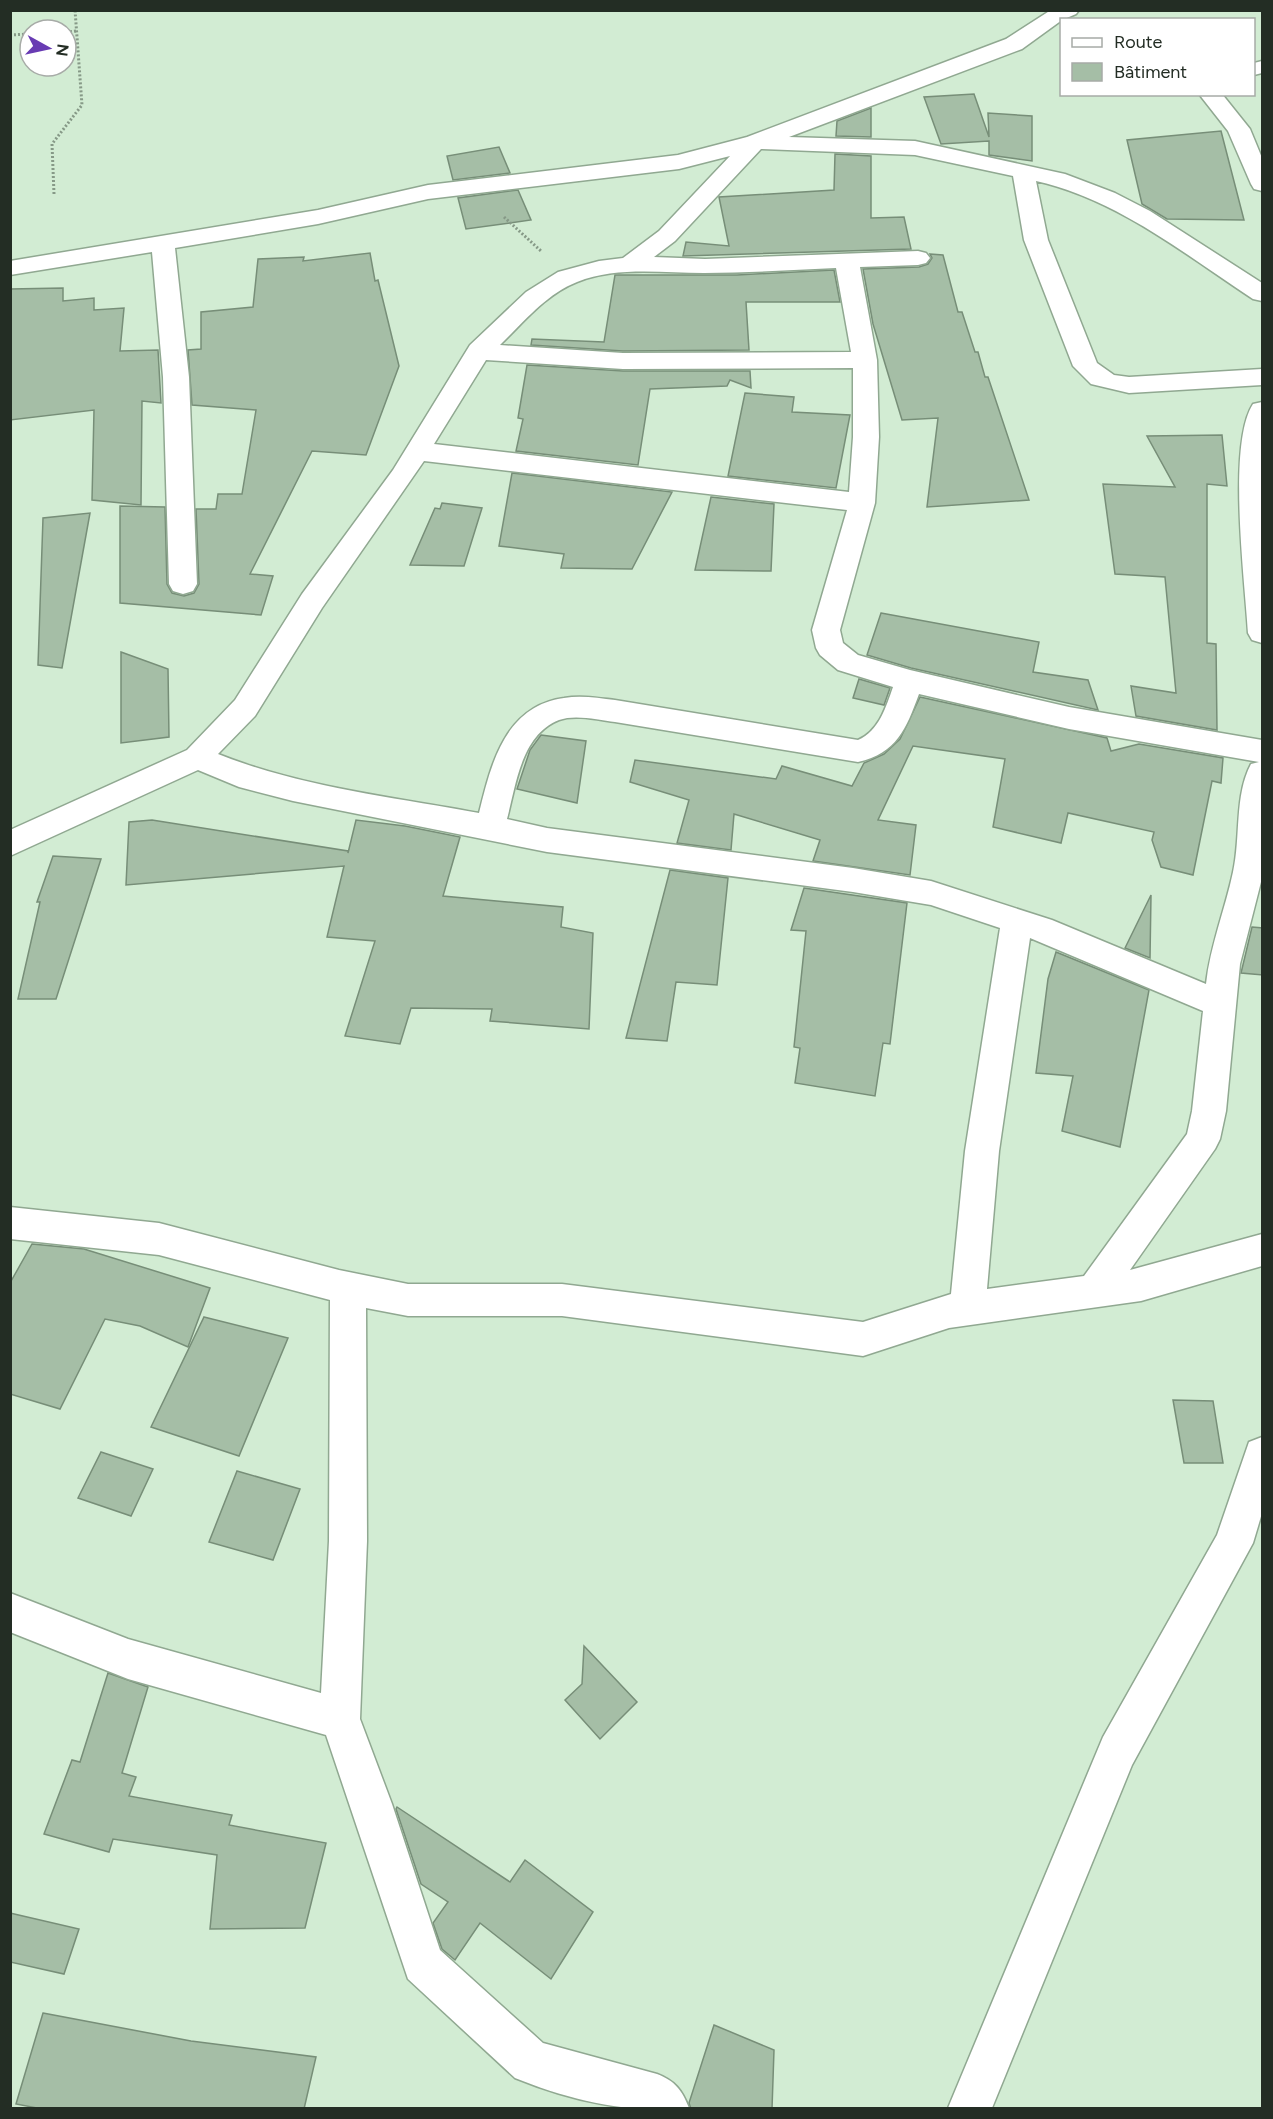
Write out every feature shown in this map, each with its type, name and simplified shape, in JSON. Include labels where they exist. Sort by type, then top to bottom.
[{"type":"street","points":[[1031,10],[1061,16]]},
{"type":"street","points":[[10,268],[318,217],[428,192],[679,162],[755,142],[1014,44],[1061,16]]},
{"type":"street","points":[[1212,96],[1239,129],[1263,184]]},
{"type":"street","points":[[630,264],[667,236],[755,142],[915,148],[1074,184],[1142,216],[1263,294]]},
{"type":"street","points":[[1023,171],[1036,240],[1086,366],[1094,375],[1108,383],[1129,385],[1263,377]]},
{"type":"street","points":[[163,243],[176,377],[183,584]]},
{"type":"street","points":[[10,844],[197,758],[245,708],[312,601],[402,476],[479,351],[535,297],[567,277],[599,268],[630,264],[705,266],[918,258]]},
{"type":"street","points":[[847,262],[865,360],[866,437],[862,503],[826,630],[830,648],[848,663],[910,681],[1069,718],[1263,751]]},
{"type":"street","points":[[479,351],[540,359],[625,362],[738,359],[865,360]]},
{"type":"street","points":[[1263,410],[1257,423],[1252,469],[1261,568],[1263,633]]},
{"type":"street","points":[[416,451],[862,503]]},
{"type":"street","points":[[490,827],[513,746],[530,724],[551,711],[583,708],[615,711],[865,750],[872,748],[885,733],[910,681]]},
{"type":"street","points":[[197,758],[250,779],[293,790],[547,840],[853,880],[931,893],[1017,921],[1220,1004]]},
{"type":"street","points":[[1094,1292],[1203,1139],[1209,1112],[1224,964],[1256,871],[1257,794],[1263,772]]},
{"type":"street","points":[[967,1309],[982,1150],[1017,921]]},
{"type":"street","points":[[10,1223],[159,1239],[348,1288],[408,1300],[562,1300],[863,1339],[949,1311],[1142,1285],[1263,1250]]},
{"type":"street","points":[[348,1288],[348,1541],[340,1719],[371,1804],[423,1964],[531,2062],[657,2096],[668,2109]]},
{"type":"street","points":[[970,2109],[1117,1751],[1234,1543],[1263,1455]]},
{"type":"street","points":[[10,1612],[128,1659],[340,1719]]},
{"type":"path","points":[[54,194],[52,144],[82,105],[78,32]]},
{"type":"path","points":[[471,187],[567,277]]},
{"type":"building","points":[[974,94],[989,137],[988,113],[1032,116],[1032,161],[989,155],[989,141],[941,144],[924,97]]},
{"type":"building","points":[[871,108],[871,137],[836,136],[837,121]]},
{"type":"building","points":[[1221,131],[1244,220],[1167,219],[1142,204],[1127,140]]},
{"type":"building","points":[[499,147],[510,173],[453,180],[447,156]]},
{"type":"building","points":[[835,154],[871,156],[871,218],[904,217],[911,249],[683,256],[686,242],[729,246],[719,197],[834,190]]},
{"type":"building","points":[[518,190],[531,220],[466,229],[458,198]]},
{"type":"building","points":[[370,253],[375,281],[378,280],[399,366],[366,455],[312,451],[250,574],[273,576],[261,615],[120,603],[120,506],[165,507],[167,584],[172,593],[184,596],[194,593],[199,584],[196,509],[216,509],[218,494],[242,494],[256,410],[192,405],[188,350],[201,349],[201,312],[253,307],[258,259],[304,257],[303,261]]},
{"type":"building","points":[[930,254],[943,255],[958,312],[962,312],[985,377],[988,377],[1029,500],[927,507],[938,418],[902,420],[873,324],[863,269],[919,267],[928,264],[932,258]]},
{"type":"building","points":[[834,270],[840,302],[746,302],[749,350],[623,351],[531,345],[532,339],[604,342],[615,275],[737,275]]},
{"type":"building","points":[[63,288],[63,301],[94,298],[94,310],[124,308],[120,351],[158,350],[161,403],[142,401],[141,505],[92,500],[94,410],[10,420],[10,289]]},
{"type":"building","points":[[527,365],[623,371],[750,371],[751,388],[730,380],[727,386],[650,389],[638,465],[516,451],[523,419],[518,418]]},
{"type":"building","points":[[745,393],[794,397],[792,412],[850,415],[836,488],[728,476]]},
{"type":"building","points":[[1222,435],[1227,486],[1207,484],[1207,643],[1216,644],[1217,730],[1136,716],[1131,686],[1176,693],[1165,577],[1115,574],[1103,484],[1175,487],[1147,436]]},
{"type":"building","points":[[512,473],[672,492],[632,569],[561,568],[564,554],[499,546]]},
{"type":"building","points":[[711,497],[774,504],[771,571],[695,570]]},
{"type":"building","points":[[442,503],[482,508],[464,566],[410,565],[435,508],[440,509]]},
{"type":"building","points":[[90,513],[62,668],[38,665],[43,518]]},
{"type":"building","points":[[881,613],[1039,642],[1033,672],[1088,680],[1098,710],[911,668],[867,655]]},
{"type":"building","points":[[121,652],[168,669],[169,737],[121,743]]},
{"type":"building","points":[[859,679],[890,688],[884,705],[853,698]]},
{"type":"building","points":[[920,697],[1107,738],[1111,751],[1139,744],[1223,758],[1221,783],[1212,781],[1193,875],[1161,867],[1152,840],[1154,832],[1068,813],[1061,843],[993,827],[1005,759],[913,746],[878,820],[916,825],[910,875],[813,861],[820,840],[734,814],[731,850],[677,843],[689,800],[630,782],[635,760],[776,779],[782,766],[852,786],[864,763],[884,754],[900,739]]},
{"type":"building","points":[[541,735],[586,741],[577,803],[517,789],[530,750]]},
{"type":"building","points":[[152,820],[348,851],[348,853],[356,820],[405,826],[460,837],[443,896],[563,907],[561,927],[593,933],[589,1029],[490,1021],[492,1009],[411,1008],[400,1044],[345,1036],[375,941],[327,937],[344,866],[126,885],[129,822]]},
{"type":"building","points":[[53,856],[101,859],[56,999],[18,999],[40,902],[37,902]]},
{"type":"building","points":[[670,870],[728,878],[717,985],[676,982],[667,1041],[626,1038]]},
{"type":"building","points":[[804,888],[907,903],[890,1044],[883,1043],[875,1096],[795,1083],[800,1048],[794,1047],[806,931],[791,930]]},
{"type":"building","points":[[1151,895],[1150,958],[1125,948]]},
{"type":"building","points":[[1252,927],[1263,928],[1263,975],[1241,973]]},
{"type":"building","points":[[1056,952],[1149,990],[1120,1147],[1062,1131],[1073,1076],[1036,1073],[1048,979]]},
{"type":"building","points":[[32,1244],[84,1249],[210,1288],[188,1347],[140,1326],[105,1319],[60,1409],[10,1394],[10,1283]]},
{"type":"building","points":[[204,1317],[288,1338],[239,1456],[151,1427]]},
{"type":"building","points":[[1173,1400],[1213,1401],[1223,1463],[1184,1463]]},
{"type":"building","points":[[101,1452],[153,1469],[131,1516],[78,1498]]},
{"type":"building","points":[[237,1471],[300,1489],[273,1560],[209,1542]]},
{"type":"building","points":[[584,1646],[637,1702],[600,1739],[565,1700],[582,1684]]},
{"type":"building","points":[[108,1673],[148,1687],[122,1773],[136,1777],[129,1796],[232,1815],[229,1825],[326,1843],[305,1928],[210,1929],[217,1855],[113,1839],[109,1852],[44,1834],[72,1760],[80,1762]]},
{"type":"building","points":[[397,1807],[510,1882],[525,1860],[593,1912],[551,1979],[480,1923],[455,1960],[442,1949],[433,1923],[448,1902],[421,1884]]},
{"type":"building","points":[[10,1913],[79,1929],[64,1974],[10,1962]]},
{"type":"building","points":[[43,2013],[191,2041],[316,2057],[304,2109],[42,2109],[16,2104]]},
{"type":"building","points":[[714,2025],[774,2050],[772,2109],[691,2109],[689,2103]]}]
